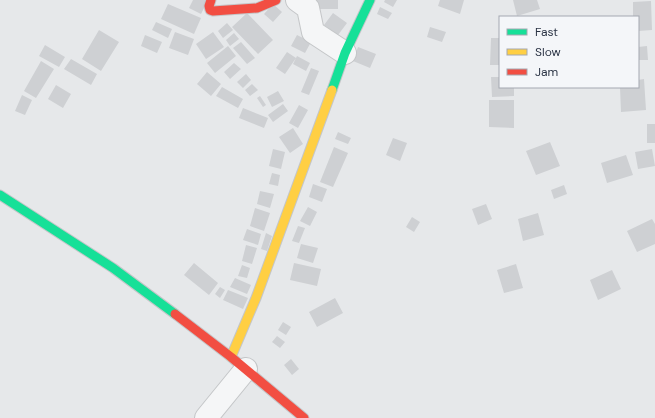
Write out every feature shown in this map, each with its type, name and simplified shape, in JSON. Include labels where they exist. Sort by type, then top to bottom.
[{"type":"main road","points":[[210,0],[210,10],[213,11],[257,8],[276,0]]},
{"type":"main road","points":[[239,363],[256,298],[345,53],[370,0]]},
{"type":"main road","points":[[0,195],[113,268],[239,363],[304,418]]},
{"type":"street","points":[[297,0],[308,8],[313,32],[345,53]]},
{"type":"street","points":[[206,418],[239,363]]},
{"type":"building","points":[[193,0],[208,0],[201,14],[189,8]]},
{"type":"building","points":[[317,0],[338,0],[338,9],[317,9]]},
{"type":"building","points":[[385,0],[397,0],[393,7],[384,2]]},
{"type":"building","points":[[440,0],[464,0],[460,14],[438,6]]},
{"type":"building","points":[[513,0],[537,0],[540,9],[517,16]]},
{"type":"building","points":[[651,1],[652,30],[639,31],[639,16],[633,16],[633,2]]},
{"type":"building","points":[[168,4],[201,18],[194,34],[161,19]]},
{"type":"building","points":[[273,4],[282,12],[273,22],[264,14]]},
{"type":"building","points":[[380,7],[392,13],[388,19],[377,14]]},
{"type":"building","points":[[247,13],[273,40],[258,54],[232,27]]},
{"type":"building","points":[[333,13],[347,23],[338,35],[324,25]]},
{"type":"building","points":[[156,22],[172,29],[168,38],[152,30]]},
{"type":"building","points":[[227,23],[233,30],[223,38],[218,31]]},
{"type":"building","points":[[430,27],[446,32],[442,42],[427,37]]},
{"type":"building","points":[[99,30],[119,42],[101,71],[82,59]]},
{"type":"building","points":[[175,32],[194,39],[188,55],[169,48]]},
{"type":"building","points":[[213,32],[224,47],[206,59],[196,44]]},
{"type":"building","points":[[234,33],[239,39],[230,46],[226,40]]},
{"type":"building","points":[[145,35],[162,42],[157,53],[141,46]]},
{"type":"building","points":[[297,35],[311,42],[305,53],[291,46]]},
{"type":"building","points":[[491,38],[499,38],[499,65],[490,65]]},
{"type":"building","points":[[241,42],[255,58],[247,64],[233,48]]},
{"type":"building","points":[[45,45],[65,57],[59,67],[39,56]]},
{"type":"building","points":[[228,46],[236,56],[215,73],[207,63]]},
{"type":"building","points":[[647,46],[648,60],[639,60],[639,47]]},
{"type":"building","points":[[358,47],[376,54],[370,68],[353,61]]},
{"type":"building","points":[[287,52],[296,58],[285,74],[276,68]]},
{"type":"building","points":[[297,56],[310,63],[306,71],[293,64]]},
{"type":"building","points":[[71,59],[97,74],[91,85],[64,69]]},
{"type":"building","points":[[41,61],[54,69],[36,98],[24,91]]},
{"type":"building","points":[[234,63],[241,69],[230,79],[224,72]]},
{"type":"building","points":[[311,68],[319,71],[309,95],[301,92]]},
{"type":"building","points":[[207,72],[221,84],[211,96],[197,84]]},
{"type":"building","points":[[246,74],[251,80],[243,88],[237,82]]},
{"type":"building","points":[[491,77],[499,77],[499,88],[514,88],[514,96],[492,97]]},
{"type":"building","points":[[644,79],[646,110],[621,112],[620,88],[639,88],[639,80]]},
{"type":"building","points":[[252,84],[258,90],[250,96],[245,90]]},
{"type":"building","points":[[56,85],[71,94],[63,108],[48,99]]},
{"type":"building","points":[[222,87],[243,99],[238,108],[216,96]]},
{"type":"building","points":[[278,91],[284,101],[272,107],[267,97]]},
{"type":"building","points":[[22,95],[32,100],[25,115],[15,111]]},
{"type":"building","points":[[260,96],[266,105],[263,107],[257,98]]},
{"type":"building","points":[[489,100],[514,100],[514,128],[489,127]]},
{"type":"building","points":[[283,104],[288,111],[273,122],[268,115]]},
{"type":"building","points":[[299,105],[308,110],[298,128],[289,123]]},
{"type":"building","points":[[243,108],[268,118],[264,128],[239,118]]},
{"type":"building","points":[[647,124],[655,124],[655,143],[647,143]]},
{"type":"building","points":[[293,128],[303,144],[290,153],[279,137]]},
{"type":"building","points":[[338,132],[351,138],[348,144],[335,139]]},
{"type":"building","points":[[393,138],[407,143],[400,161],[386,155]]},
{"type":"building","points":[[550,142],[560,166],[536,175],[526,151]]},
{"type":"building","points":[[334,147],[348,153],[333,187],[320,182]]},
{"type":"building","points":[[273,149],[285,152],[281,169],[269,166]]},
{"type":"building","points":[[652,149],[655,166],[638,169],[635,152]]},
{"type":"building","points":[[626,155],[633,175],[607,183],[601,163]]},
{"type":"building","points":[[272,173],[280,175],[278,186],[269,184]]},
{"type":"building","points":[[313,184],[327,189],[322,202],[309,197]]},
{"type":"building","points":[[564,185],[567,194],[554,199],[551,190]]},
{"type":"building","points":[[260,191],[274,194],[270,208],[257,204]]},
{"type":"building","points":[[486,204],[492,219],[478,225],[472,209]]},
{"type":"building","points":[[308,207],[317,212],[310,226],[300,221]]},
{"type":"building","points":[[255,208],[270,213],[264,231],[250,226]]},
{"type":"building","points":[[538,213],[544,235],[523,241],[518,219]]},
{"type":"building","points":[[412,217],[420,222],[414,232],[406,227]]},
{"type":"building","points":[[652,219],[655,224],[655,244],[637,252],[627,231]]},
{"type":"building","points":[[298,226],[305,228],[299,243],[292,241]]},
{"type":"building","points":[[247,229],[261,234],[258,245],[243,240]]},
{"type":"building","points":[[266,233],[272,236],[267,251],[261,249]]},
{"type":"building","points":[[301,244],[318,248],[313,263],[297,258]]},
{"type":"building","points":[[246,245],[257,248],[252,264],[242,261]]},
{"type":"building","points":[[194,263],[218,283],[209,295],[184,275]]},
{"type":"building","points":[[294,263],[321,269],[317,286],[290,280]]},
{"type":"building","points":[[516,264],[523,288],[504,293],[497,270]]},
{"type":"building","points":[[242,265],[250,268],[247,278],[238,276]]},
{"type":"building","points":[[612,270],[621,289],[598,300],[590,280]]},
{"type":"building","points":[[235,278],[251,285],[247,294],[230,287]]},
{"type":"building","points":[[220,287],[225,290],[220,298],[215,294]]},
{"type":"building","points":[[228,290],[248,298],[243,309],[223,300]]},
{"type":"building","points":[[335,298],[343,313],[317,327],[309,312]]},
{"type":"building","points":[[283,322],[291,327],[286,335],[278,330]]},
{"type":"building","points":[[277,336],[285,342],[280,348],[272,342]]},
{"type":"building","points":[[291,359],[299,369],[292,375],[284,365]]},
{"type":"traffic: fast","points":[[332,90],[345,53],[370,0]]},
{"type":"traffic: fast","points":[[0,195],[113,268],[175,314]]},
{"type":"traffic: slow","points":[[231,357],[256,298],[332,90]]},
{"type":"traffic: jam","points":[[211,0],[209,6],[210,10],[213,11],[257,8],[276,0]]},
{"type":"traffic: jam","points":[[175,314],[231,357],[304,418]]}]
